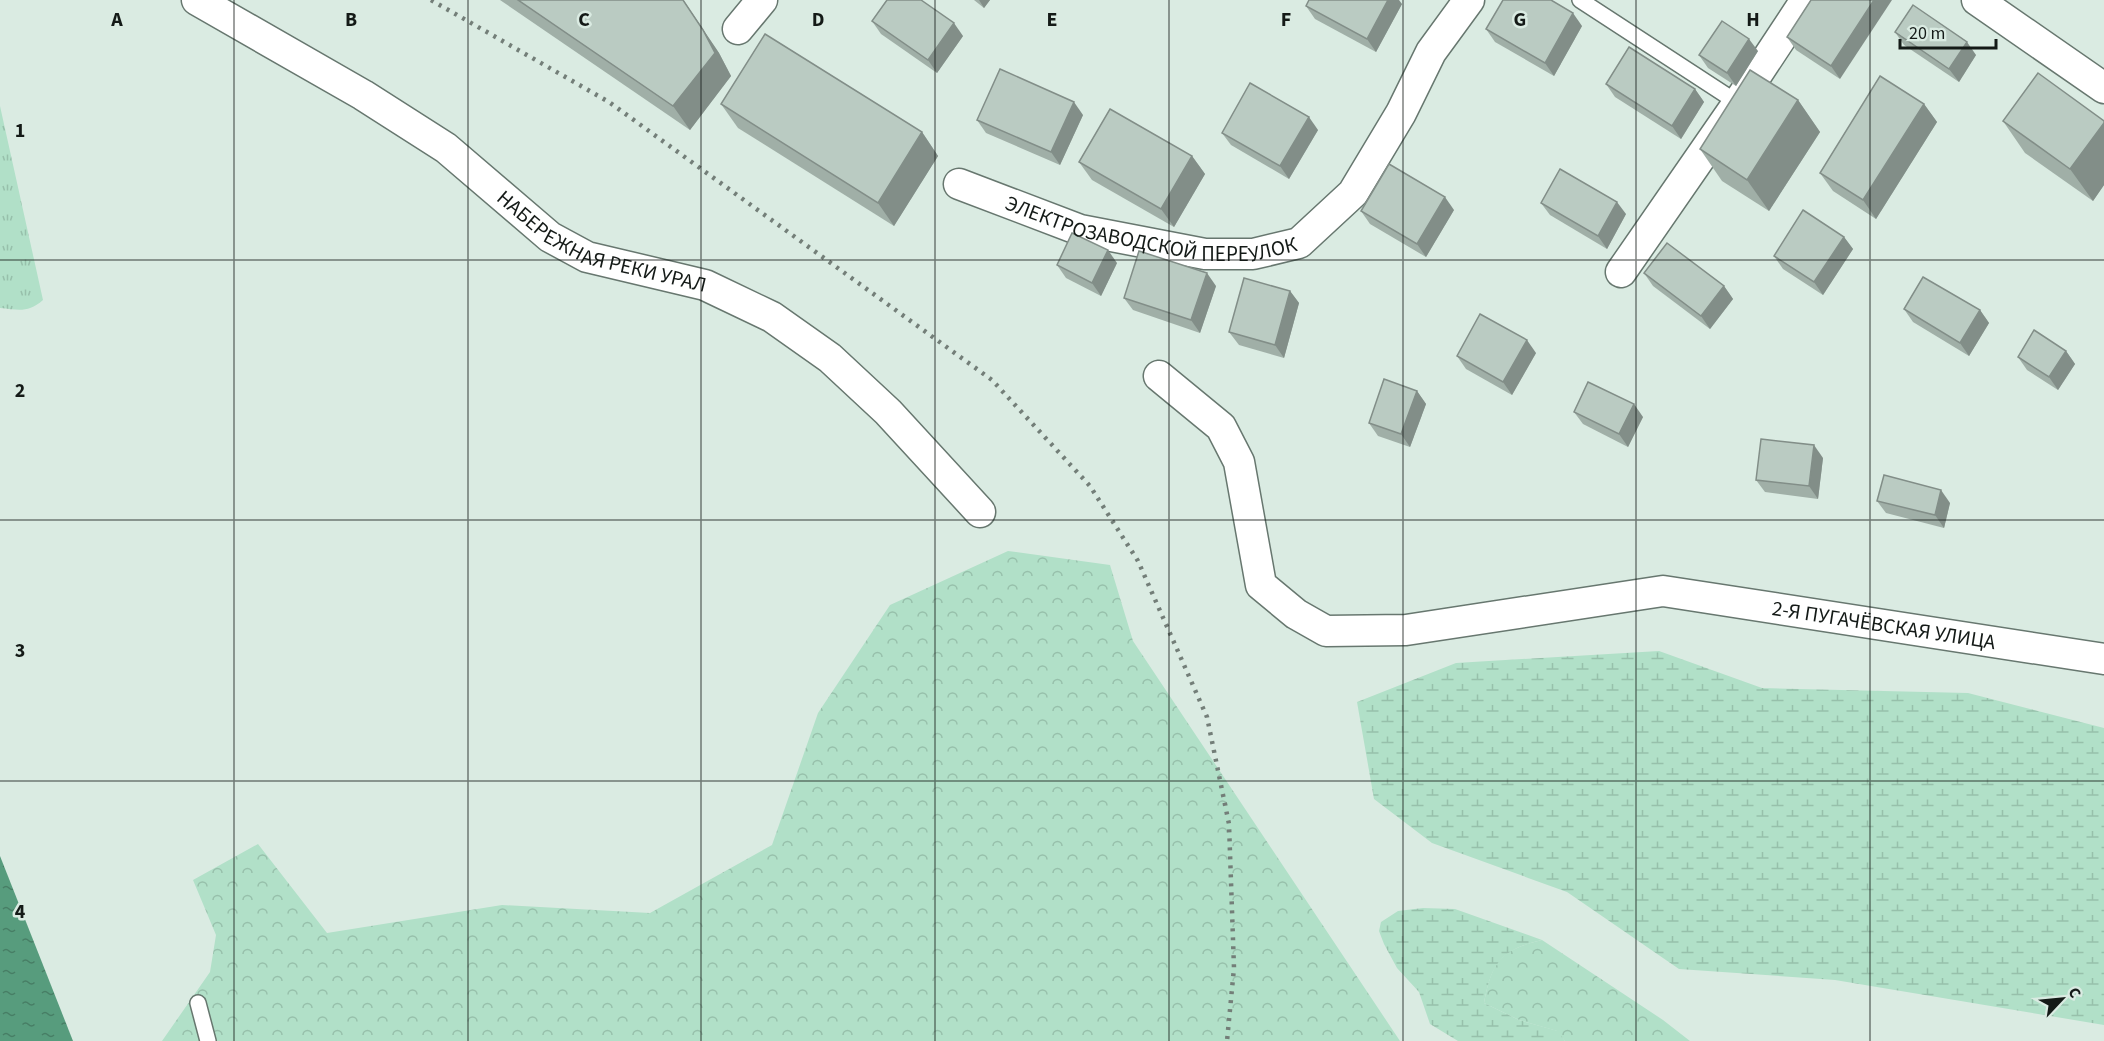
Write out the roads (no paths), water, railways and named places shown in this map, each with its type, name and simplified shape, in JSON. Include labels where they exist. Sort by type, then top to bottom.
[{"type":"street","name":"НАБЕРЕЖНАЯ РЕКИ УРАЛ","points":[[197,0],[363,95],[446,148],[550,237],[587,257],[705,285],[772,317],[830,358],[880,404],[980,512]]},
{"type":"street","points":[[738,30],[762,0]]},
{"type":"street","name":"ЭЛЕКТРОЗАВОДСКОЙ ПЕРЕУЛОК","points":[[959,184],[1080,230],[1205,254],[1253,254],[1299,243],[1353,193],[1401,113],[1431,52],[1469,0]]},
{"type":"street","points":[[1621,272],[1806,0]]},
{"type":"street","points":[[1977,0],[2104,88]]},
{"type":"street","name":"2-Я ПУГАЧЁВСКАЯ УЛИЦА","points":[[1159,376],[1221,427],[1239,462],[1261,585],[1296,614],[1326,631],[1406,630],[1663,591],[2104,660]]},
{"type":"lane","points":[[1580,0],[1738,103]]},
{"type":"lane","points":[[198,1003],[208,1041]]},
{"type":"water","points":[[0,856],[73,1041],[0,1041]]},
{"type":"railway","points":[[431,0],[609,102],[992,380],[1090,486],[1138,561],[1207,717],[1229,824],[1234,968],[1227,1041]]}]
